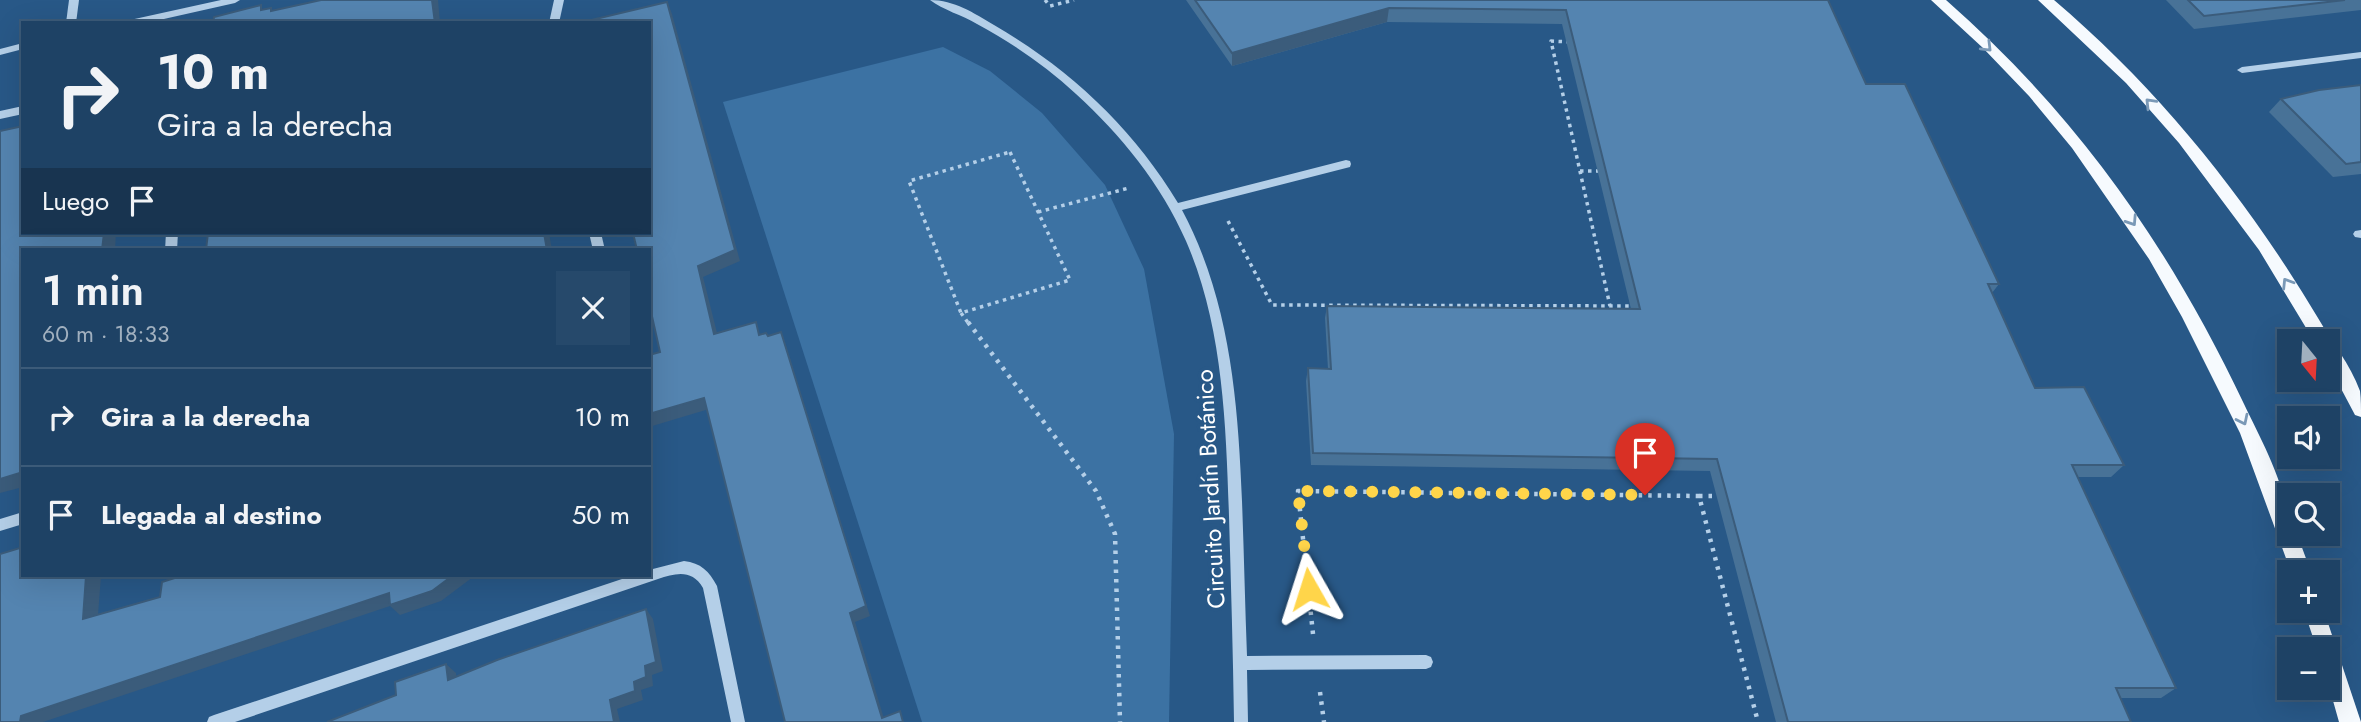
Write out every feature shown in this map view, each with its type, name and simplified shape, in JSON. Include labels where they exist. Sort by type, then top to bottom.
[{"type":"main road","points":[[1938,0],[2040,100],[2115,195],[2187,305],[2250,435],[2297,560]]},
{"type":"main road","points":[[2045,0],[2074,24],[2173,128],[2257,234],[2316,329]]},
{"type":"main road","points":[[2340,367],[2361,376]]},
{"type":"main road","points":[[2340,369],[2361,410]]},
{"type":"main road","points":[[2340,691],[2350,722]]},
{"type":"street","points":[[71,21],[75,0]]},
{"type":"street","points":[[139,21],[235,0]]},
{"type":"street","points":[[552,21],[559,0]]},
{"type":"street","name":"Circuito Jardín Botánico","points":[[941,1],[1031,52],[1084,93],[1134,147],[1176,208],[1203,270],[1222,349],[1233,451],[1241,722]]},
{"type":"street","points":[[186,21],[188,10]]},
{"type":"street","points":[[0,52],[21,47]]},
{"type":"street","points":[[2242,70],[2361,55]]},
{"type":"street","points":[[0,115],[21,110]]},
{"type":"street","points":[[1176,208],[1346,164]]},
{"type":"street","points":[[0,525],[21,520]]},
{"type":"street","points":[[651,575],[679,567],[694,568],[704,575],[710,586],[738,722]]},
{"type":"street","points":[[214,722],[646,577]]},
{"type":"street","points":[[1240,663],[1426,662]]},
{"type":"path","points":[[1045,0],[1050,6],[1074,0]]},
{"type":"path","points":[[1578,42],[1551,41],[1611,306]]},
{"type":"path","points":[[961,313],[1070,280],[1010,152],[909,181],[961,313],[1096,491],[1109,514],[1115,534],[1118,574],[1120,722]]},
{"type":"path","points":[[1580,171],[1608,171]]},
{"type":"path","points":[[1038,212],[1157,181]]},
{"type":"path","points":[[1216,198],[1272,306],[1637,306]]},
{"type":"path","points":[[1316,663],[1298,491],[1726,496]]},
{"type":"path","points":[[1699,496],[1758,722]]},
{"type":"shaded area","points":[[943,47],[990,71],[1042,113],[1105,185],[1144,269],[1174,434],[1169,722],[922,722],[723,102]]},
{"type":"building","points":[[321,0],[432,0],[435,21],[213,21],[214,17],[261,5],[261,10],[271,8],[271,11]]},
{"type":"building","points":[[1195,0],[1828,0],[1866,84],[1905,84],[1999,284],[1988,284],[2035,388],[2084,387],[2124,465],[2072,465],[2176,688],[2116,688],[2131,722],[1788,722],[1717,459],[1313,453],[1308,368],[1331,369],[1327,306],[1640,309],[1566,10],[1389,8],[1232,53]]},
{"type":"building","points":[[2188,0],[2345,0],[2204,16]]},
{"type":"building","points":[[667,2],[735,250],[698,266],[714,334],[756,322],[759,335],[766,333],[768,336],[781,332],[866,606],[850,613],[882,718],[900,711],[903,722],[785,722],[704,398],[651,413],[651,354],[660,352],[651,312],[651,248],[637,248],[633,235],[651,235],[651,21],[587,21]]},
{"type":"building","points":[[2361,85],[2361,162],[2346,164],[2281,99],[2319,90]]},
{"type":"building","points":[[21,126],[21,235],[104,235],[102,248],[21,248],[21,473],[0,479],[0,131]]},
{"type":"building","points":[[208,235],[544,235],[547,248],[206,248]]},
{"type":"building","points":[[21,548],[21,577],[86,577],[83,619],[160,597],[162,582],[178,577],[451,577],[432,591],[390,605],[389,593],[21,716],[20,722],[0,722],[0,554]]},
{"type":"building","points":[[646,609],[656,662],[645,666],[646,677],[634,682],[635,691],[610,700],[614,722],[327,722],[396,695],[395,682],[446,664],[448,680],[497,660]]},
{"type":"route","points":[[1309,589],[1298,491],[1645,495]]}]
